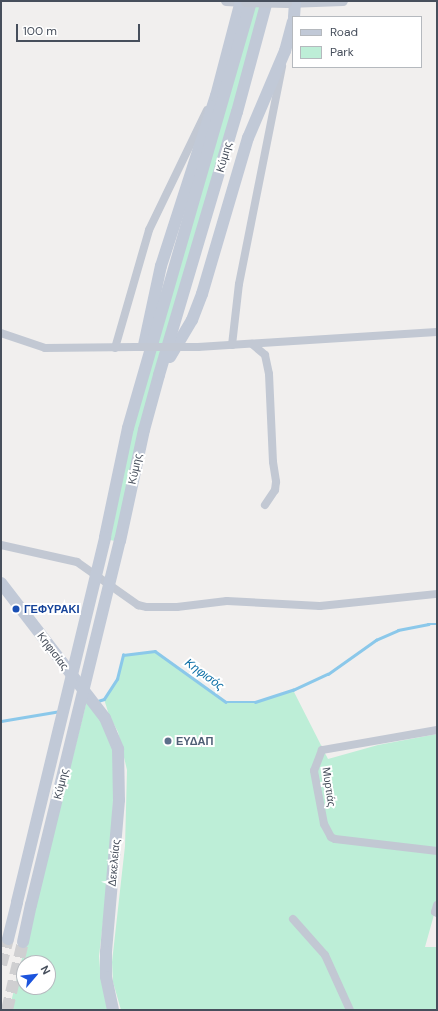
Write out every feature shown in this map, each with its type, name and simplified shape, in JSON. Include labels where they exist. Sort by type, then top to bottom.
[{"type":"main road","name":"Κύμης","points":[[23,942],[120,541],[144,430],[239,104],[267,1]]},
{"type":"main road","points":[[144,372],[142,353],[159,272],[245,2]]},
{"type":"main road","name":"Κύμης","points":[[8,938],[105,537],[128,428],[245,2]]},
{"type":"main road","points":[[292,3],[294,16]]},
{"type":"main road","points":[[159,375],[192,320],[248,138],[285,51],[292,26]]},
{"type":"main road","name":"Κηφισίας","points":[[1,582],[105,718]]},
{"type":"main road","name":"Δεκελείας","points":[[105,718],[116,744],[120,768],[106,952],[106,977],[113,1010]]},
{"type":"street","points":[[226,1],[292,3],[343,1]]},
{"type":"street","points":[[232,344],[239,284],[285,51]]},
{"type":"street","points":[[115,348],[149,230],[192,138],[216,96]]},
{"type":"street","points":[[1,333],[45,348],[115,348],[198,347],[437,332]]},
{"type":"street","points":[[252,344],[265,355],[269,374],[272,462],[276,482],[275,490],[265,505]]},
{"type":"street","points":[[1,545],[77,562],[138,605],[177,607],[227,601],[320,606],[437,594]]},
{"type":"street","name":"Μυρτιάς","points":[[437,730],[322,750],[314,771],[324,824],[331,837],[335,839],[437,851]]},
{"type":"street","points":[[293,919],[325,955],[348,1006]]},
{"type":"green space","points":[[256,1],[262,1],[248,56],[154,373],[115,541],[110,540],[133,429]]},
{"type":"green space","points":[[155,651],[226,702],[255,702],[293,690],[328,759],[378,745],[437,734],[437,904],[425,947],[437,947],[437,1010],[121,1010],[113,982],[112,962],[125,846],[127,770],[118,732],[109,715],[104,699],[117,679],[123,655]]},
{"type":"green space","points":[[88,696],[103,720],[114,750],[112,846],[99,956],[101,980],[109,1010],[9,1010],[16,982],[16,995],[56,995],[56,955],[23,955]]},
{"type":"waterway","name":"Κηφισός","points":[[98,701],[104,699],[117,679],[123,655],[155,651],[226,702],[255,702],[293,690],[328,674],[376,640],[398,630],[428,624],[437,624]]},
{"type":"waterway","name":"Κηφισός","points":[[1,721],[60,711]]},
{"type":"tunnel","points":[[1,965],[8,939]]},
{"type":"tunnel","points":[[7,1010],[23,942]]},
{"type":"place","name":"ΓΕΦΥΡΑΚΙ","points":[[16,609]]},
{"type":"place","name":"ΕΥΔΑΠ","points":[[168,741]]}]
